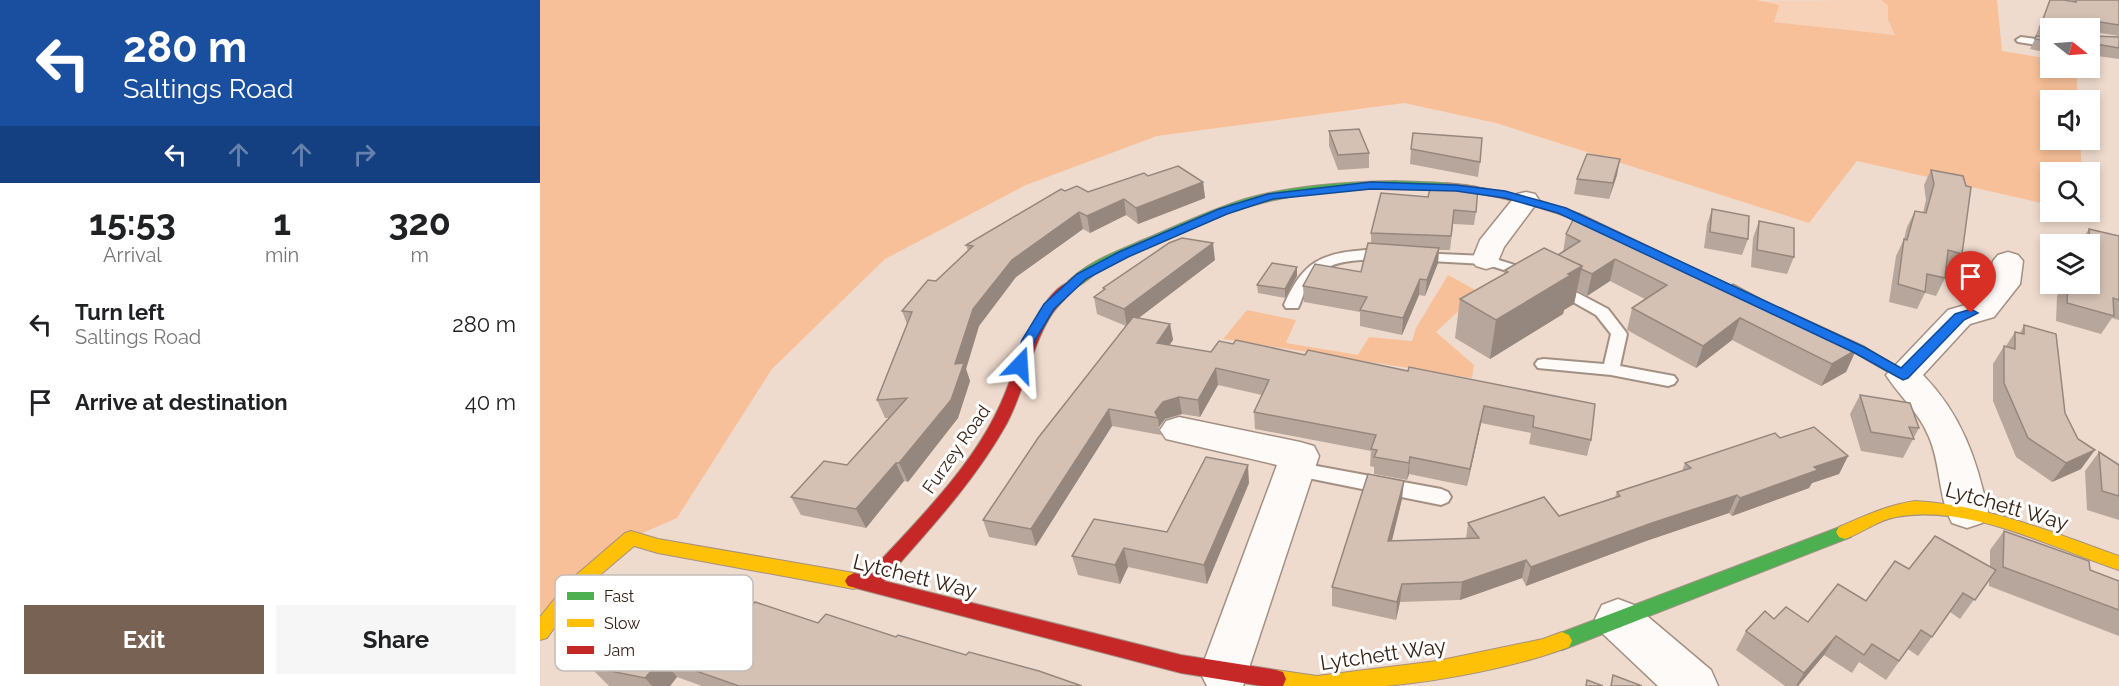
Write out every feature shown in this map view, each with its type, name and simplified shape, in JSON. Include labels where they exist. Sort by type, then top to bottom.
[{"type":"street","name":"Furzey Road","points":[[870,584],[923,525],[1000,423],[1014,391],[1029,340],[1049,307],[1082,276],[1163,236],[1223,211],[1272,196],[1371,186],[1456,188],[1505,195],[1562,210],[1860,350],[1903,375]]},
{"type":"street","points":[[1486,260],[1490,246],[1526,200]]},
{"type":"street","points":[[1967,512],[1957,459],[1942,420],[1929,401],[1903,375],[1959,317],[1983,310],[2005,284],[2008,261]]},
{"type":"street","points":[[1179,430],[1300,456],[1225,672]]},
{"type":"street","name":"Lytchett Way","points":[[588,575],[631,538],[658,546],[870,584],[975,613],[1225,672],[1317,685],[1426,671],[1543,648],[1821,543],[1893,510],[1929,506],[1967,512],[2119,563]]},
{"type":"street","name":"Lytchett Way","points":[[540,632],[555,612]]},
{"type":"street","points":[[1618,619],[1693,686]]},
{"type":"lane","points":[[2021,40],[2040,43]]},
{"type":"lane","points":[[1292,304],[1306,276],[1328,262],[1360,252],[1486,260],[1519,269],[1602,312],[1619,334],[1611,370]]},
{"type":"lane","points":[[1544,363],[1611,370],[1668,380]]},
{"type":"lane","points":[[1295,469],[1441,497]]},
{"type":"shaded area","points":[[540,0],[1757,0],[1779,5],[1774,22],[1895,35],[1888,20],[1888,6],[1881,0],[1997,0],[2002,51],[2040,57],[2040,78],[2077,78],[2077,90],[2040,90],[2040,150],[2081,150],[2081,162],[2040,162],[2040,203],[1857,161],[1809,223],[1496,123],[1404,103],[1157,136],[1026,185],[885,259],[772,369],[677,518],[631,538],[595,575],[555,575],[555,617],[540,632]]},
{"type":"shaded area","points":[[1881,0],[1888,6],[1888,20],[1896,35],[1773,22],[1757,1]]},
{"type":"shaded area","points":[[1448,275],[1479,292],[1436,332],[1474,365],[1472,378],[1223,339],[1247,310],[1296,320],[1286,343],[1358,355],[1369,337],[1412,341],[1416,328]]},
{"type":"building","points":[[2050,0],[2076,2],[2076,0],[2119,0],[2119,25],[2100,22],[2100,18],[2043,18]]},
{"type":"building","points":[[2100,36],[2119,37],[2119,48],[2100,45]]},
{"type":"building","points":[[1359,129],[1369,153],[1338,155],[1329,131]]},
{"type":"building","points":[[1413,133],[1482,138],[1480,162],[1411,149]]},
{"type":"building","points":[[1587,154],[1620,159],[1613,183],[1577,179]]},
{"type":"building","points":[[1178,166],[1203,182],[1136,208],[1124,199],[1087,216],[1079,212],[1012,260],[973,309],[955,364],[964,363],[951,400],[899,463],[896,463],[856,509],[791,497],[824,461],[847,465],[907,398],[877,400],[912,312],[902,311],[928,280],[936,281],[973,246],[966,245],[1061,189],[1065,191],[1077,186],[1088,192],[1144,173],[1148,176]]},
{"type":"building","points":[[1931,170],[1963,176],[1966,186],[1971,187],[1962,254],[1948,250],[1945,278],[1927,274],[1925,292],[1898,284],[1904,239],[1907,240],[1915,211],[1926,213],[1934,184]]},
{"type":"building","points":[[1446,183],[1478,187],[1476,212],[1454,210],[1451,236],[1371,233],[1381,193],[1428,197],[1430,189],[1446,187]]},
{"type":"building","points":[[1712,209],[1749,216],[1748,239],[1710,232]]},
{"type":"building","points":[[1573,220],[1668,257],[1665,259],[1713,282],[1717,279],[1730,286],[1733,284],[1856,350],[1832,364],[1740,318],[1703,346],[1632,308],[1667,285],[1615,259],[1592,274],[1581,269],[1582,266],[1558,255],[1580,241],[1566,234]]},
{"type":"building","points":[[1759,221],[1794,228],[1794,257],[1757,250]]},
{"type":"building","points":[[2089,229],[2119,236],[2119,300],[2113,298],[2114,316],[2067,303],[2067,294],[2100,294],[2100,234],[2089,234]]},
{"type":"building","points":[[1182,238],[1213,243],[1124,309],[1094,297],[1105,289],[1103,288],[1169,243]]},
{"type":"building","points":[[1368,243],[1439,248],[1427,280],[1420,279],[1403,318],[1360,310],[1367,297],[1303,286],[1315,264],[1361,272]]},
{"type":"building","points":[[1544,248],[1582,266],[1496,320],[1460,299],[1508,272],[1505,270]]},
{"type":"building","points":[[1272,263],[1297,267],[1285,289],[1257,285]]},
{"type":"building","points":[[1133,317],[1170,324],[1157,343],[1211,352],[1219,341],[1233,344],[1236,340],[1305,355],[1308,350],[1408,371],[1409,367],[1595,404],[1591,440],[1533,427],[1534,416],[1484,406],[1470,469],[1410,457],[1409,463],[1374,457],[1377,450],[1371,449],[1376,435],[1254,412],[1269,380],[1216,368],[1198,400],[1179,397],[1163,402],[1155,412],[1158,418],[1109,409],[1031,529],[983,520],[1038,438]]},
{"type":"building","points":[[2024,325],[2056,334],[2065,413],[2078,439],[2095,450],[2066,463],[2028,438],[2004,383],[2004,346],[2015,349],[2015,332],[2024,334]]},
{"type":"building","points":[[1860,395],[1910,403],[1919,428],[1909,427],[1914,439],[1871,432]]},
{"type":"building","points":[[1814,427],[1848,456],[1814,467],[1818,470],[1740,498],[1737,495],[1652,523],[1531,567],[1526,560],[1462,582],[1402,584],[1397,602],[1332,587],[1368,474],[1404,481],[1388,541],[1479,538],[1468,523],[1544,497],[1559,516],[1620,496],[1617,492],[1691,468],[1685,463],[1775,433],[1780,438]]},
{"type":"building","points":[[2099,452],[2119,465],[2119,496],[2102,491]]},
{"type":"building","points":[[1206,457],[1248,465],[1204,565],[1124,548],[1115,565],[1072,556],[1094,519],[1167,532]]},
{"type":"building","points":[[2004,531],[2089,561],[2090,570],[2119,581],[2119,610],[2003,567]]},
{"type":"building","points":[[1935,536],[1996,570],[1975,600],[1963,593],[1932,637],[1921,630],[1899,661],[1872,644],[1864,655],[1836,636],[1804,673],[1746,631],[1765,611],[1774,619],[1786,607],[1808,622],[1838,584],[1866,601],[1895,561],[1909,569]]},
{"type":"building","points":[[755,602],[818,623],[826,614],[896,637],[898,635],[966,655],[969,652],[1039,671],[1082,686],[739,686],[696,671],[753,671],[753,604]]},
{"type":"building","points":[[610,671],[651,671],[645,678]]},
{"type":"building","points":[[1613,675],[1642,686],[1611,686]]},
{"type":"building","points":[[1587,680],[1603,686],[1586,686]]},
{"type":"traffic: fast","points":[[1070,286],[1091,270],[1184,226],[1251,201],[1279,194],[1337,186],[1395,184],[1482,191]]},
{"type":"traffic: fast","points":[[1780,312],[1860,350],[1903,375]]},
{"type":"traffic: fast","points":[[1562,641],[1845,532]]},
{"type":"traffic: slow","points":[[1845,532],[1892,511],[1915,507],[1943,509],[2005,523],[2119,563]]},
{"type":"traffic: slow","points":[[588,575],[631,538],[658,546],[854,581]]},
{"type":"traffic: slow","points":[[540,632],[555,612]]},
{"type":"traffic: slow","points":[[1276,679],[1317,685],[1437,670],[1543,648],[1562,641]]},
{"type":"traffic: jam","points":[[1482,191],[1531,201],[1576,216],[1780,312]]},
{"type":"traffic: jam","points":[[870,584],[905,546],[971,466],[1008,405],[1043,317],[1070,286]]},
{"type":"traffic: jam","points":[[854,581],[1181,664],[1276,679]]},
{"type":"route","points":[[1020,365],[1029,340],[1049,307],[1082,276],[1124,254],[1223,211],[1272,196],[1318,189],[1371,186],[1456,188],[1505,195],[1562,210],[1860,350],[1903,375],[1959,317],[1971,313]]}]
